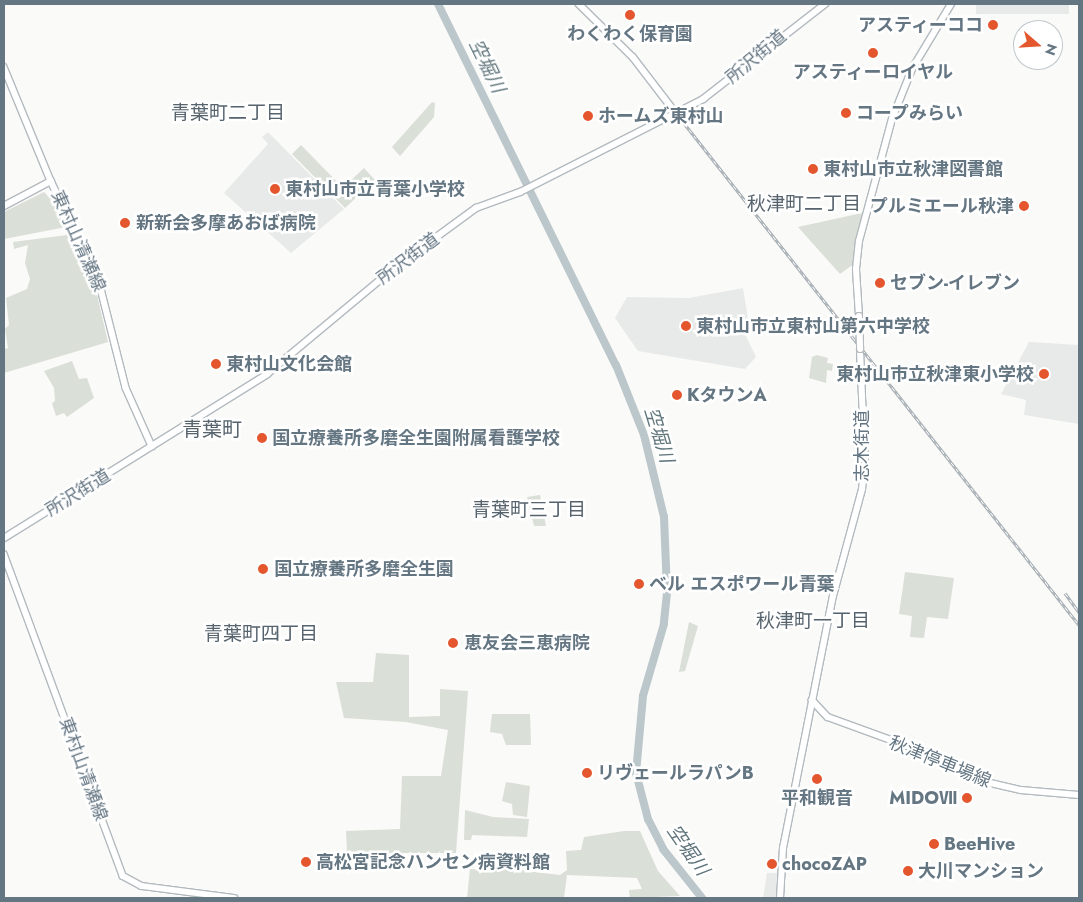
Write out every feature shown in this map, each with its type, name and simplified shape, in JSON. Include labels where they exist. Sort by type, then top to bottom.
[{"type":"main road","points":[[579,4],[633,57],[676,113]]},
{"type":"main road","name":"所沢街道","points":[[4,538],[287,359],[394,268],[471,212],[537,184],[712,93],[825,4]]},
{"type":"main road","name":"志木街道","points":[[780,898],[783,848],[812,700],[841,558],[862,489],[865,465],[856,269],[859,241],[889,128],[912,69],[951,4]]},
{"type":"main road","name":"東村山清瀬線","points":[[4,67],[51,181],[99,281],[126,388],[152,446]]},
{"type":"main road","points":[[4,206],[51,181]]},
{"type":"main road","name":"東村山清瀬線","points":[[4,554],[123,876],[142,886],[234,898]]},
{"type":"main road","name":"秋津停車場線","points":[[812,700],[828,717],[927,753],[982,781],[1021,790],[1079,795]]},
{"type":"shaded area","points":[[976,4],[1069,4],[1069,14],[976,14]]},
{"type":"shaded area","points":[[432,102],[435,103],[434,117],[400,156],[392,147]]},
{"type":"shaded area","name":"東村山市立青葉小学校","points":[[268,132],[344,209],[291,253],[224,193],[268,144],[262,137]]},
{"type":"shaded area","points":[[301,145],[343,188],[364,168],[375,180],[345,208],[292,154]]},
{"type":"shaded area","points":[[44,192],[54,202],[66,227],[4,239],[4,212]]},
{"type":"shaded area","points":[[862,213],[854,264],[840,274],[798,227]]},
{"type":"shaded area","points":[[67,235],[94,282],[108,342],[4,373],[4,349],[8,348],[5,329],[9,325],[6,298],[27,289],[30,279],[25,263],[28,245],[14,249],[13,242]]},
{"type":"shaded area","name":"東村山市立東村山第六中学校","points":[[743,288],[750,331],[745,334],[756,357],[745,369],[638,351],[615,318],[627,297],[689,298]]},
{"type":"shaded area","name":"東村山市立秋津東小学校","points":[[1029,342],[1079,345],[1079,424],[1024,415],[1026,400],[1001,394]]},
{"type":"shaded area","points":[[817,355],[828,358],[827,363],[833,364],[832,371],[827,370],[826,383],[809,378],[812,357]]},
{"type":"shaded area","points":[[72,361],[79,379],[87,378],[94,398],[67,417],[64,413],[56,416],[52,403],[55,401],[54,388],[44,371]]},
{"type":"shaded area","points":[[540,495],[546,526],[534,526],[527,497]]},
{"type":"shaded area","points":[[905,572],[954,578],[948,619],[927,617],[924,638],[910,637],[912,616],[899,614]]},
{"type":"shaded area","points":[[689,622],[698,626],[685,671],[679,672]]},
{"type":"shaded area","points":[[376,653],[409,655],[409,717],[440,716],[440,689],[468,691],[456,853],[347,853],[346,831],[400,829],[402,776],[441,776],[448,730],[406,722],[344,718],[336,682],[373,682]]},
{"type":"shaded area","points":[[492,714],[530,714],[531,745],[506,745],[502,734],[490,732]]},
{"type":"shaded area","points":[[506,782],[530,786],[527,817],[513,815],[512,804],[502,801]]},
{"type":"shaded area","points":[[465,810],[493,817],[529,819],[527,837],[472,835],[471,840],[464,840]]},
{"type":"shaded area","points":[[624,831],[640,831],[658,871],[680,896],[630,898],[629,890],[642,889],[637,878],[567,875],[564,898],[467,898],[470,869],[510,869],[560,875],[567,870],[566,851],[581,850],[584,837]]},
{"type":"shaded area","points":[[767,873],[777,873],[776,898],[763,898]]},
{"type":"waterway","name":"空堀川","points":[[438,4],[616,365],[644,435],[664,517],[667,593],[664,624],[643,696],[636,773],[648,819],[663,849],[702,898]]},
{"type":"railway","points":[[684,123],[1079,625]]},
{"type":"railway","points":[[1065,593],[1079,612]]},
{"type":"place","name":"わくわく保育園","points":[[630,15]]},
{"type":"place","name":"アスティーココ","points":[[993,25]]},
{"type":"place","name":"アスティーロイヤル","points":[[873,53]]},
{"type":"place","name":"コープみらい","points":[[846,113]]},
{"type":"place","name":"ホームズ東村山","points":[[588,116]]},
{"type":"place","name":"東村山市立秋津図書館","points":[[813,169]]},
{"type":"place","name":"東村山市立青葉小学校","points":[[275,189]]},
{"type":"place","name":"プルミエール秋津","points":[[1024,206]]},
{"type":"place","name":"新新会多摩あおば病院","points":[[125,223]]},
{"type":"place","name":"セブン-イレブン","points":[[880,283]]},
{"type":"place","name":"東村山市立東村山第六中学校","points":[[686,326]]},
{"type":"place","name":"東村山文化会館","points":[[216,364]]},
{"type":"place","name":"東村山市立秋津東小学校","points":[[1044,374]]},
{"type":"place","name":"KタウンA","points":[[677,395]]},
{"type":"place","name":"国立療養所多磨全生園附属看護学校","points":[[262,438]]},
{"type":"place","name":"国立療養所多磨全生園","points":[[263,569]]},
{"type":"place","name":"ベル エスポワール青葉","points":[[639,584]]},
{"type":"place","name":"恵友会三恵病院","points":[[453,643]]},
{"type":"place","name":"リヴェールラパンB","points":[[587,773]]},
{"type":"place","name":"平和観音","points":[[817,779]]},
{"type":"place","name":"MIDOⅦ","points":[[967,798]]},
{"type":"place","name":"BeeHive","points":[[934,844]]},
{"type":"place","name":"高松宮記念ハンセン病資料館","points":[[306,862]]},
{"type":"place","name":"chocoZAP","points":[[772,864]]},
{"type":"place","name":"大川マンション","points":[[908,871]]},
{"type":"district","name":"青葉町二丁目","points":[[228,113]]},
{"type":"district","name":"秋津町二丁目","points":[[804,204]]},
{"type":"district","name":"青葉町","points":[[212,429]]},
{"type":"district","name":"青葉町三丁目","points":[[529,510]]},
{"type":"district","name":"秋津町一丁目","points":[[813,621]]},
{"type":"district","name":"青葉町四丁目","points":[[261,634]]}]
